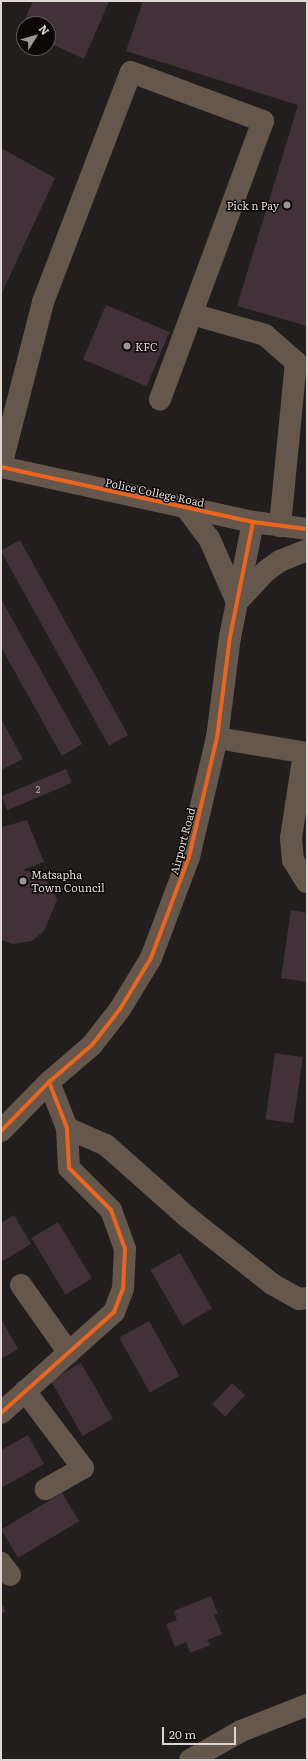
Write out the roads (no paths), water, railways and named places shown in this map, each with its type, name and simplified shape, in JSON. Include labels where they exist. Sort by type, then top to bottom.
[{"type":"street","points":[[1,467],[43,302],[131,72],[263,121],[160,400]]},
{"type":"street","points":[[192,314],[265,335],[296,362],[280,526]]},
{"type":"street","name":"Police College Road","points":[[1,467],[253,522],[307,530]]},
{"type":"street","points":[[186,508],[209,538],[237,602],[266,571],[280,560],[307,550]]},
{"type":"street","name":"Airport Road","points":[[1,1131],[49,1082],[92,1045],[120,1009],[151,958],[190,858],[217,738],[230,637],[253,522]]},
{"type":"street","points":[[217,738],[305,753],[291,838],[293,860],[307,882]]},
{"type":"street","points":[[1,1412],[114,1312],[123,1288],[125,1250],[111,1210],[69,1168],[67,1128],[49,1082]]},
{"type":"street","points":[[67,1128],[106,1145],[186,1216],[272,1284],[299,1300],[307,1298]]},
{"type":"street","points":[[21,1286],[68,1353]]},
{"type":"street","points":[[25,1391],[83,1468],[46,1489]]},
{"type":"street","points":[[190,1760],[241,1731],[307,1705]]},
{"type":"place","name":"Pick n Pay","points":[[287,205]]},
{"type":"place","name":"KFC","points":[[127,346]]},
{"type":"place","name":"Matsapha Town Council","points":[[23,881]]}]
